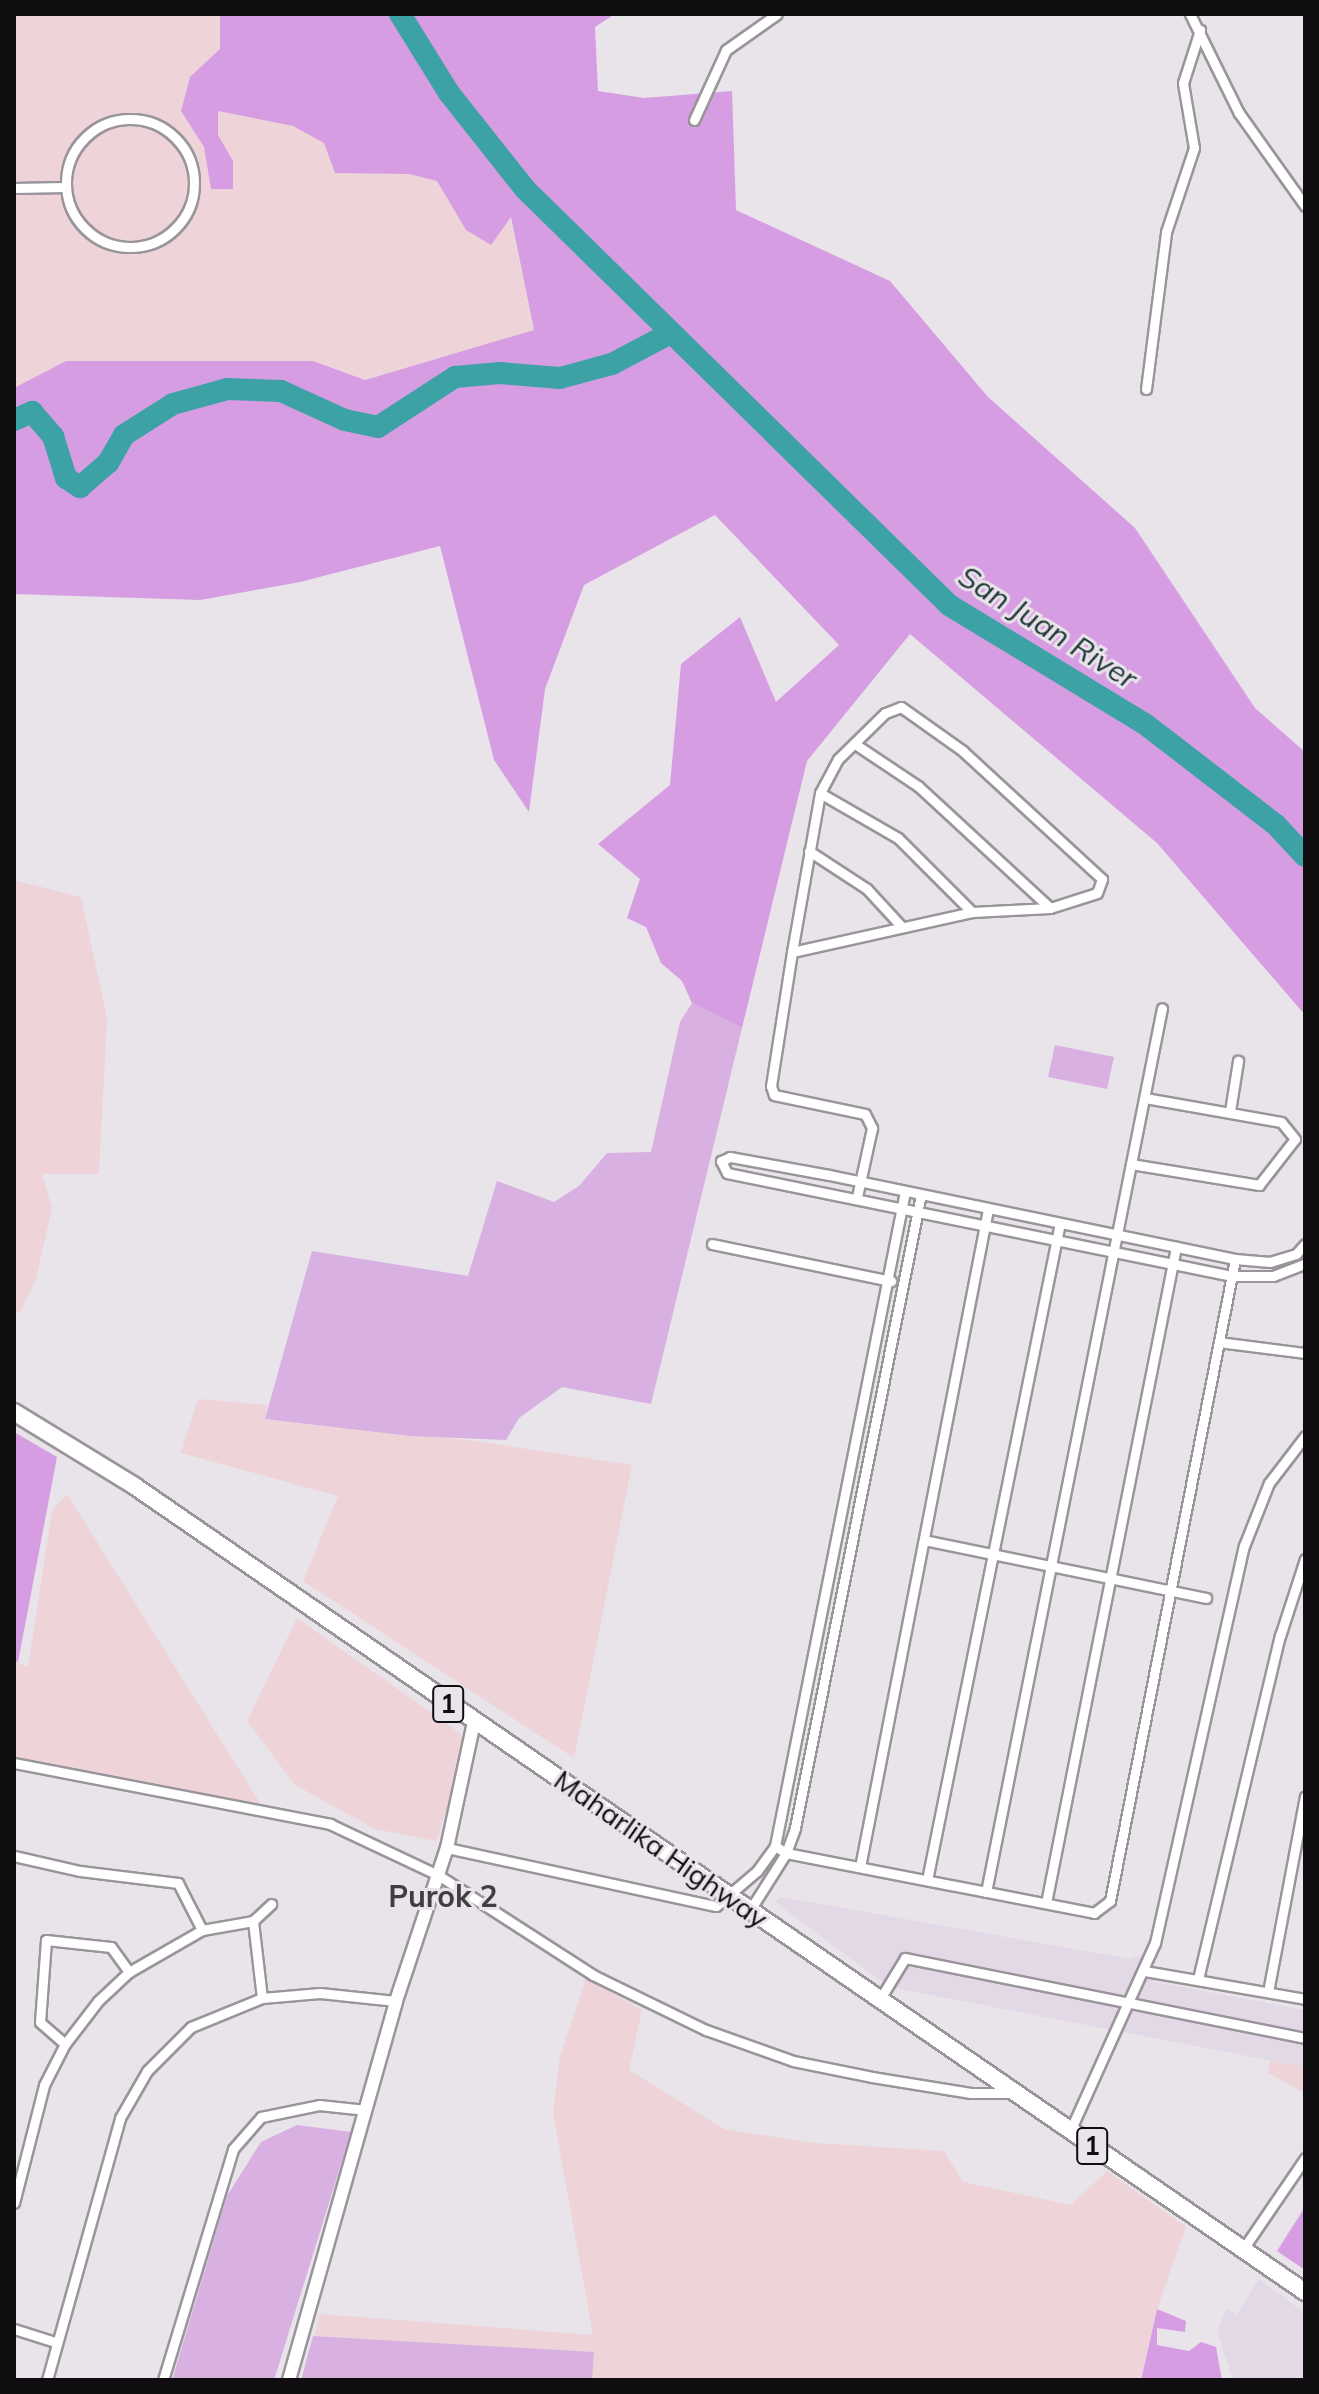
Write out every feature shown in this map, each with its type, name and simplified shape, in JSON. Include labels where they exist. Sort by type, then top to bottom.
[{"type":"highway","name":"Maharlika Highway","points":[[14,1412],[133,1485],[1305,2292]]},
{"type":"street","points":[[694,120],[726,50],[777,14]]},
{"type":"street","points":[[1190,14],[1239,113],[1305,206]]},
{"type":"street","points":[[1146,389],[1166,232],[1194,148],[1183,83],[1200,30]]},
{"type":"street","points":[[134,117],[160,124],[182,143],[194,170],[193,199],[183,220],[167,237],[145,246],[122,248],[100,241],[76,218],[65,187],[69,160],[84,137],[107,122],[134,117]]},
{"type":"street","points":[[14,188],[65,187]]},
{"type":"street","points":[[792,952],[972,912],[1050,908],[1097,893],[1102,879],[963,751],[901,707],[885,713],[838,759],[820,793],[792,952],[771,1086],[774,1095],[865,1114],[872,1128],[857,1197]]},
{"type":"street","points":[[855,744],[918,786],[1050,908]]},
{"type":"street","points":[[820,793],[898,838],[972,912]]},
{"type":"street","points":[[809,851],[867,889],[901,926]]},
{"type":"street","points":[[986,1892],[1162,1008]]},
{"type":"street","points":[[1230,1111],[1238,1061]]},
{"type":"street","points":[[1131,1164],[1259,1185],[1295,1139],[1281,1122],[1145,1098]]},
{"type":"street","points":[[1305,1244],[1296,1254],[1270,1262],[1235,1259],[730,1157],[721,1161],[727,1173],[918,1209],[1232,1276],[1273,1276],[1305,1264]]},
{"type":"street","points":[[447,1848],[716,1906],[730,1897],[775,1846],[905,1191]]},
{"type":"street","points":[[750,1910],[786,1853],[921,1194]]},
{"type":"street","points":[[860,1867],[988,1209]]},
{"type":"street","points":[[927,1880],[1060,1223]]},
{"type":"street","points":[[712,1244],[902,1283]]},
{"type":"street","points":[[1046,1903],[1176,1247]]},
{"type":"street","points":[[775,1846],[786,1853],[1094,1913],[1110,1901],[1235,1259]]},
{"type":"street","points":[[1219,1342],[1305,1353]]},
{"type":"street","points":[[1070,2131],[1145,1971],[1244,1546],[1269,1483],[1305,1436]]},
{"type":"street","points":[[924,1540],[1206,1598]]},
{"type":"street","points":[[1198,1979],[1280,1636],[1305,1559]]},
{"type":"street","points":[[289,2380],[396,2001],[447,1848],[474,1722]]},
{"type":"street","points":[[14,1763],[330,1824],[438,1875],[593,1975],[706,2030],[793,2061],[971,2093],[1015,2093]]},
{"type":"street","points":[[1268,1992],[1305,1796]]},
{"type":"street","points":[[14,1856],[80,1871],[178,1883],[202,1930]]},
{"type":"street","points":[[14,2203],[44,2085],[65,2044],[98,2001],[129,1972],[202,1930],[253,1921],[271,1904]]},
{"type":"street","points":[[253,1921],[262,1998]]},
{"type":"street","points":[[65,2044],[40,2022],[46,1940],[111,1947],[129,1972]]},
{"type":"street","points":[[880,1999],[905,1958],[1305,2038]]},
{"type":"street","points":[[1145,1971],[1305,1999]]},
{"type":"street","points":[[47,2380],[55,2342],[120,2118],[147,2071],[191,2027],[262,1998],[320,1993],[396,2001]]},
{"type":"street","points":[[163,2380],[233,2149],[261,2117],[319,2105],[366,2110]]},
{"type":"street","points":[[1243,2249],[1305,2158]]},
{"type":"street","points":[[14,2329],[55,2342]]},
{"type":"shaded area","points":[[14,14],[340,14],[510,215],[534,331],[364,380],[312,361],[66,361],[14,388]]},
{"type":"shaded area","points":[[220,14],[615,14],[595,27],[598,91],[644,98],[732,91],[736,210],[890,281],[988,397],[1135,528],[1255,708],[1305,752],[1305,1015],[1157,843],[910,634],[807,761],[742,1028],[692,1003],[682,981],[661,963],[646,927],[627,918],[640,879],[598,844],[670,785],[681,664],[740,617],[776,702],[839,645],[715,515],[584,585],[545,689],[529,812],[494,760],[440,546],[300,582],[200,600],[14,594],[14,388],[66,361],[313,361],[365,380],[534,330],[511,217],[491,245],[466,230],[437,181],[409,174],[335,173],[324,143],[293,126],[218,111],[218,135],[233,161],[233,189],[211,189],[204,147],[181,111],[190,77],[220,49]]},
{"type":"shaded area","points":[[14,880],[81,897],[107,1018],[99,1174],[42,1174],[52,1208],[36,1279],[20,1312],[14,1311]]},
{"type":"shaded area","points":[[692,1003],[742,1028],[651,1404],[562,1387],[519,1418],[506,1440],[411,1436],[265,1419],[312,1251],[468,1276],[497,1181],[554,1202],[579,1186],[607,1153],[651,1152],[680,1022]]},
{"type":"shaded area","points":[[1055,1045],[1114,1057],[1107,1089],[1048,1077]]},
{"type":"shaded area","points":[[198,1399],[267,1405],[265,1419],[476,1441],[632,1465],[574,1758],[303,1581],[338,1496],[181,1453]]},
{"type":"shaded area","points":[[14,1432],[57,1457],[18,1662],[14,1661]]},
{"type":"shaded area","points":[[67,1494],[260,1803],[254,1807],[14,1762],[14,1661],[28,1667],[52,1511]]},
{"type":"shaded area","points":[[297,1618],[464,1736],[465,1754],[436,1841],[375,1829],[295,1785],[247,1721]]},
{"type":"shaded area","points":[[781,1897],[1130,1959],[1144,1954],[1155,1982],[1305,2010],[1305,2067],[889,1987],[775,1902]]},
{"type":"shaded area","points":[[586,1979],[642,2010],[629,2070],[724,2129],[814,2143],[944,2151],[963,2182],[1071,2205],[1107,2171],[1186,2227],[1157,2309],[1140,2380],[592,2380],[594,2352],[314,2336],[320,2314],[593,2335],[553,2113],[560,2056]]},
{"type":"shaded area","points":[[1270,2061],[1305,2067],[1305,2093],[1268,2073]]},
{"type":"shaded area","points":[[297,2125],[351,2132],[274,2380],[172,2380],[227,2196],[261,2142]]},
{"type":"shaded area","points":[[1305,2207],[1305,2270],[1277,2251]]},
{"type":"shaded area","points":[[1259,2279],[1305,2313],[1305,2380],[1233,2380],[1217,2330],[1227,2309],[1237,2314]]},
{"type":"shaded area","points":[[1157,2309],[1186,2321],[1185,2332],[1157,2328],[1157,2345],[1189,2351],[1201,2342],[1216,2347],[1222,2380],[1141,2380]]},
{"type":"shaded area","points":[[313,2336],[594,2352],[592,2380],[301,2380]]},
{"type":"waterway","name":"San Juan River","points":[[400,14],[449,93],[525,189],[949,605],[1145,724],[1276,825],[1305,856]]},
{"type":"waterway","points":[[14,420],[32,412],[53,436],[66,478],[80,487],[108,463],[124,435],[173,404],[227,389],[281,391],[345,420],[378,427],[455,377],[500,373],[560,378],[612,364],[667,335]]},
{"type":"district","name":"Purok 2","points":[[443,1896]]}]
